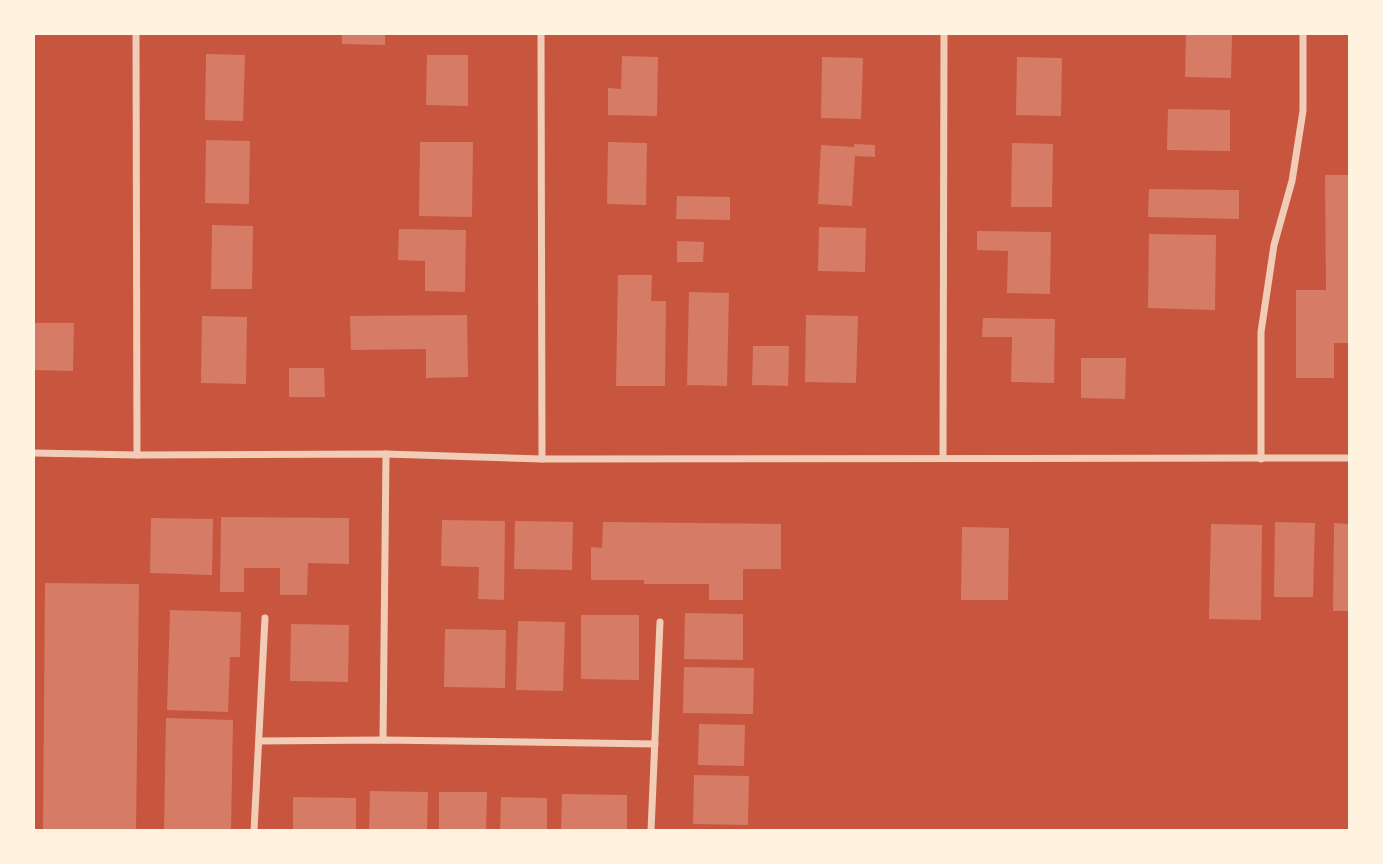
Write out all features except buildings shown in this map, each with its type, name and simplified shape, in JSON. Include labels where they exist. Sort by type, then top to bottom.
[{"type":"street","points":[[136,33],[137,455]]},
{"type":"street","points":[[541,33],[542,459]]},
{"type":"street","points":[[943,458],[944,33]]},
{"type":"street","points":[[1261,459],[1262,332],[1274,245],[1292,181],[1303,111],[1303,33]]},
{"type":"street","points":[[33,453],[386,454],[542,459],[1350,458]]},
{"type":"street","points":[[383,740],[386,454]]},
{"type":"street","points":[[254,831],[265,618]]},
{"type":"street","points":[[651,831],[660,622]]},
{"type":"street","points":[[258,741],[655,744]]}]
